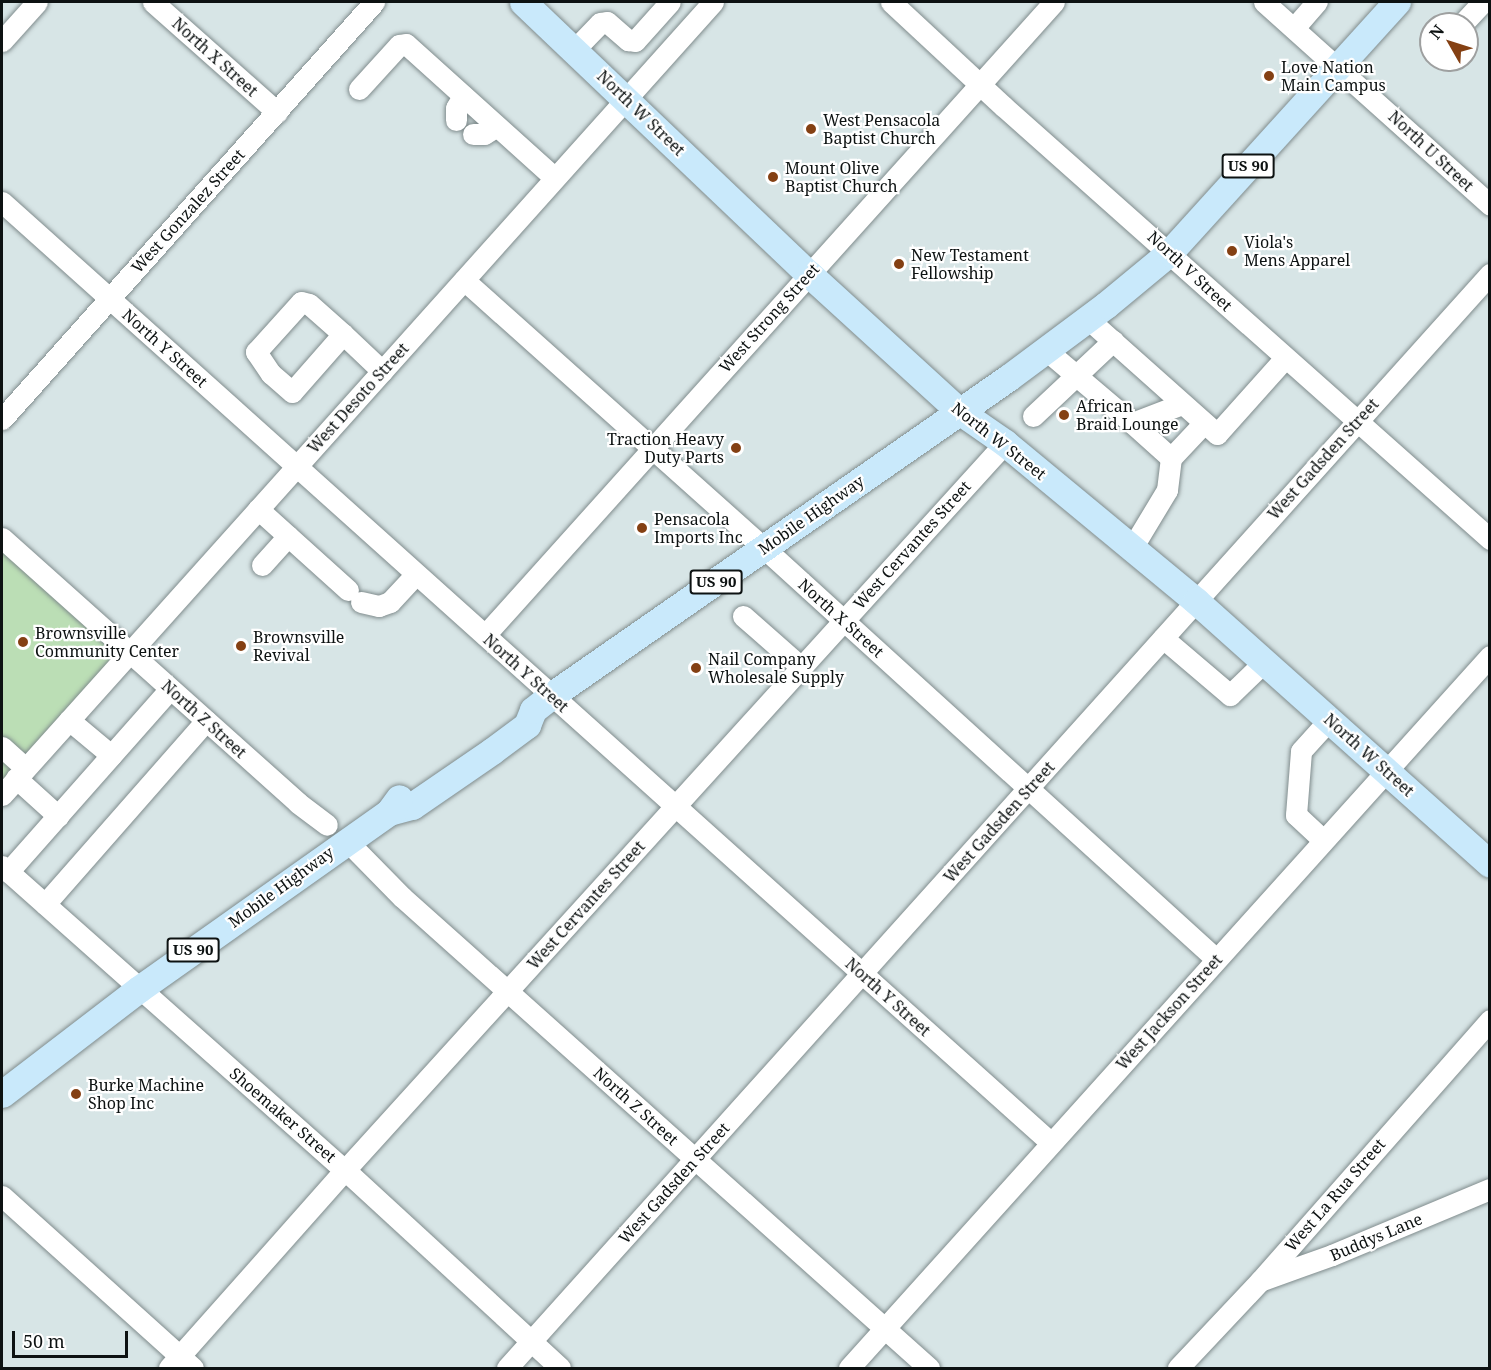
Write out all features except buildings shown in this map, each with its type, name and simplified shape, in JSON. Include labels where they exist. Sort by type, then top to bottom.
[{"type":"main road","name":"North W Street","points":[[523,2],[809,274],[959,411],[1005,443],[1196,601],[1490,864]]},
{"type":"main road","name":"US 90","points":[[1088,319],[1170,252],[1397,2]]},
{"type":"main road","name":"Mobile Highway","points":[[2,1094],[337,833],[389,812],[404,792],[482,735],[517,711],[543,703],[1088,319]]},
{"type":"street","points":[[2,41],[37,2]]},
{"type":"street","name":"North X Street","points":[[153,2],[277,112]]},
{"type":"street","name":"West Gonzalez Street","points":[[2,419],[375,2]]},
{"type":"street","points":[[574,50],[600,23],[608,22],[628,40],[635,41],[670,2]]},
{"type":"street","name":"North V Street","points":[[891,2],[1285,358],[1490,539]]},
{"type":"street","name":"West Strong Street","points":[[485,635],[1054,2]]},
{"type":"street","name":"North U Street","points":[[1264,2],[1490,205]]},
{"type":"street","points":[[1294,28],[1317,2]]},
{"type":"street","name":"West Desoto Street","points":[[2,795],[627,99],[709,3]]},
{"type":"street","points":[[359,89],[402,43],[555,178]]},
{"type":"street","points":[[456,120],[456,108],[463,96]]},
{"type":"street","points":[[473,134],[484,134],[497,126]]},
{"type":"street","name":"North Y Street","points":[[2,202],[485,635],[543,703],[675,807],[1051,1143]]},
{"type":"street","name":"West Gadsden Street","points":[[507,1368],[1490,274]]},
{"type":"street","name":"North X Street","points":[[464,280],[764,548],[1216,959]]},
{"type":"street","points":[[1088,319],[1217,434],[1285,358]]},
{"type":"street","points":[[343,334],[382,371]]},
{"type":"street","points":[[1033,416],[1113,341]]},
{"type":"street","points":[[1046,350],[1171,458]]},
{"type":"street","points":[[1132,423],[1182,404]]},
{"type":"street","points":[[1132,548],[1167,490],[1171,458],[1204,423]]},
{"type":"street","name":"West Cervantes Street","points":[[180,1364],[345,1170],[1005,443]]},
{"type":"street","points":[[258,509],[355,596],[380,606],[390,603],[416,574]]},
{"type":"street","points":[[262,565],[288,536]]},
{"type":"street","name":"North Z Street","points":[[2,538],[298,803],[337,833],[402,897],[507,992],[929,1368]]},
{"type":"street","points":[[743,616],[801,667]]},
{"type":"street","points":[[1163,638],[1230,695],[1264,662]]},
{"type":"street","name":"West Jackson Street","points":[[849,1368],[1490,656]]},
{"type":"street","points":[[5,869],[58,816],[170,689]]},
{"type":"street","points":[[69,720],[111,755]]},
{"type":"street","points":[[1323,840],[1296,815],[1301,751],[1329,720]]},
{"type":"street","points":[[45,904],[206,721]]},
{"type":"street","points":[[2,747],[58,816]]},
{"type":"street","name":"Shoemaker Street","points":[[5,869],[345,1170],[560,1368]]},
{"type":"street","name":"West La Rua Street","points":[[1178,1368],[1260,1281],[1490,1020]]},
{"type":"street","name":"Buddys Lane","points":[[1260,1281],[1332,1255],[1490,1189]]},
{"type":"street","points":[[2,1196],[180,1364]]},
{"type":"green space","points":[[2,549],[118,652],[2,782]]},
{"type":"place","name":"Love Nation Main Campus","points":[[1269,76]]},
{"type":"place","name":"West Pensacola Baptist Church","points":[[811,129]]},
{"type":"place","name":"Mount Olive Baptist Church","points":[[773,177]]},
{"type":"place","name":"Viola's Mens Apparel","points":[[1232,251]]},
{"type":"place","name":"New Testament Fellowship","points":[[899,264]]},
{"type":"place","name":"African Braid Lounge","points":[[1064,415]]},
{"type":"place","name":"Traction Heavy Duty Parts","points":[[736,448]]},
{"type":"place","name":"Pensacola Imports Inc","points":[[642,528]]},
{"type":"place","name":"Brownsville Community Center","points":[[23,642]]},
{"type":"place","name":"Brownsville Revival","points":[[241,646]]},
{"type":"place","name":"Nail Company Wholesale Supply","points":[[696,668]]},
{"type":"place","name":"Burke Machine Shop Inc","points":[[76,1094]]}]
